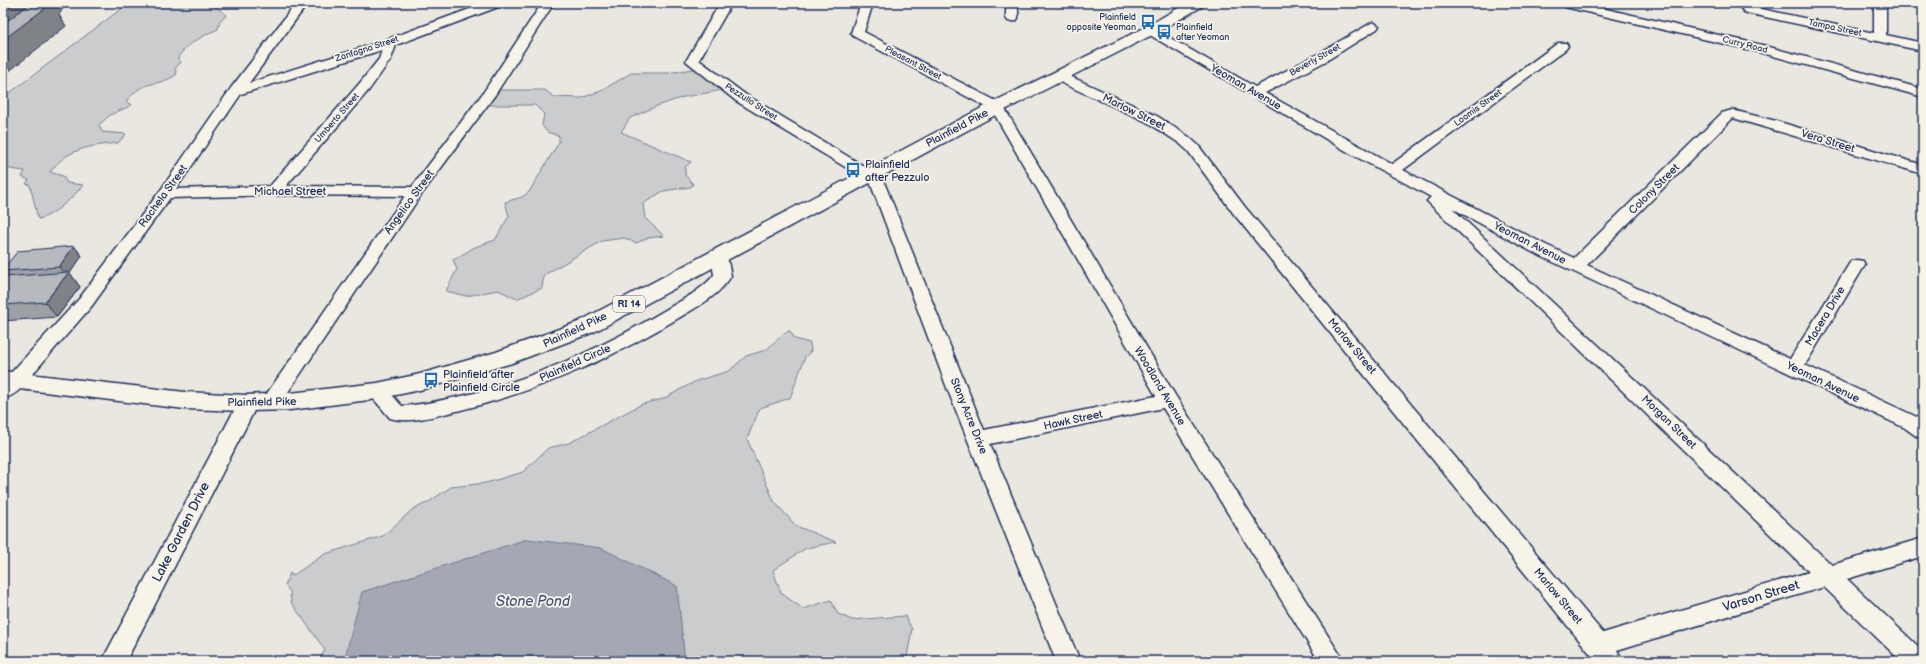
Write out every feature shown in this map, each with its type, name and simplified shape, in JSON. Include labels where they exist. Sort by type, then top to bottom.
[{"type":"main road","name":"Plainfield Pike","points":[[7,384],[210,402],[248,403],[309,400],[376,390],[468,369],[539,346],[586,327],[997,107],[1149,31],[1198,3]]},
{"type":"street","name":"Rachela Street","points":[[7,384],[85,303],[165,194],[236,91],[302,3]]},
{"type":"street","name":"Zanfagna Street","points":[[236,91],[391,42],[497,3]]},
{"type":"street","name":"Angelico Street","points":[[271,402],[416,192],[488,95],[548,3]]},
{"type":"street","name":"Pezzullo Street","points":[[726,3],[692,61],[741,98],[869,175]]},
{"type":"street","name":"Pleasant Street","points":[[867,3],[857,33],[997,107]]},
{"type":"street","points":[[1012,3],[1012,18]]},
{"type":"street","name":"Curry Road","points":[[1566,3],[1758,48],[1923,93]]},
{"type":"street","points":[[1880,3],[1880,38]]},
{"type":"street","name":"Tampa Street","points":[[1746,6],[1923,47]]},
{"type":"street","name":"Beverly Street","points":[[1256,92],[1321,58],[1373,26]]},
{"type":"street","name":"Yeoman Avenue","points":[[1149,31],[1358,152],[1540,249],[1912,423],[1923,431]]},
{"type":"street","name":"Umberto Street","points":[[274,190],[364,87],[385,59],[391,42]]},
{"type":"street","name":"Loomis Street","points":[[1394,170],[1562,46]]},
{"type":"street","name":"Marlow Street","points":[[1058,76],[1152,119],[1175,133],[1193,148],[1239,210],[1605,653]]},
{"type":"street","name":"Woodland Avenue","points":[[997,107],[1168,400],[1332,661]]},
{"type":"street","name":"Vera Street","points":[[1732,114],[1771,124],[1923,170]]},
{"type":"street","name":"Colony Street","points":[[1576,266],[1727,116],[1732,114]]},
{"type":"street","name":"Stony Acre Drive","points":[[869,175],[877,180],[887,204],[978,439],[1068,661]]},
{"type":"street","name":"Morgan Street","points":[[1419,185],[1917,661]]},
{"type":"street","name":"Michael Street","points":[[165,194],[274,190],[416,192]]},
{"type":"street","name":"Plainfield Circle","points":[[376,390],[397,413],[413,413],[480,399],[556,374],[652,327],[714,287],[723,276],[719,256]]},
{"type":"street","name":"Macera Drive","points":[[1794,368],[1857,265]]},
{"type":"street","name":"Hawk Street","points":[[978,439],[1168,400]]},
{"type":"street","name":"Lake Garden Drive","points":[[114,661],[248,403]]},
{"type":"street","name":"Varson Street","points":[[1605,653],[1828,575],[1923,547]]},
{"type":"shaded area","points":[[129,3],[213,3],[212,4],[227,15],[220,21],[218,29],[201,38],[180,54],[178,59],[181,62],[175,69],[177,74],[163,81],[139,89],[126,102],[132,105],[110,115],[99,125],[102,132],[126,134],[118,143],[98,145],[80,150],[72,153],[57,164],[50,172],[63,176],[67,183],[83,185],[75,195],[56,210],[38,219],[30,185],[26,184],[29,180],[22,177],[25,171],[3,168],[3,98]]},
{"type":"shaded area","points":[[699,68],[729,89],[684,97],[657,106],[630,118],[621,132],[691,162],[685,167],[685,175],[693,184],[691,187],[663,191],[643,204],[645,218],[664,236],[648,238],[636,243],[624,238],[602,241],[544,275],[542,288],[517,299],[498,290],[466,296],[446,291],[457,269],[453,260],[475,247],[495,240],[509,216],[505,202],[522,197],[529,192],[559,142],[559,136],[547,132],[542,125],[544,114],[535,105],[480,105],[492,90],[545,90],[554,97],[581,98],[601,91],[631,73],[667,73]]},
{"type":"shaded area","points":[[790,331],[795,339],[810,343],[811,351],[805,357],[790,398],[760,408],[747,439],[774,501],[796,526],[836,542],[806,548],[773,570],[781,593],[803,609],[831,600],[838,614],[852,620],[905,616],[912,629],[907,657],[881,661],[319,661],[325,650],[291,602],[290,592],[285,585],[290,573],[292,576],[325,554],[383,536],[413,509],[427,503],[451,487],[486,483],[523,472],[548,448],[569,443],[642,404],[663,399],[696,381],[729,371],[746,356],[766,350],[785,332]]},
{"type":"water","name":"Stone Pond","points":[[527,539],[601,548],[677,586],[685,661],[344,661],[362,592]]},
{"type":"building","points":[[31,3],[52,3],[3,40],[3,24]]},
{"type":"building","points":[[74,246],[59,267],[3,271],[18,251]]},
{"type":"building","points":[[69,272],[45,302],[3,305],[3,277]]},
{"type":"place","name":"Plainfield opposite Yeoman","points":[[1148,22]]},
{"type":"place","name":"Plainfield after Yeoman","points":[[1164,32]]},
{"type":"place","name":"Plainfield after Pezzulo","points":[[853,170]]},
{"type":"place","name":"Plainfield after Plainfield Circle","points":[[431,380]]}]
